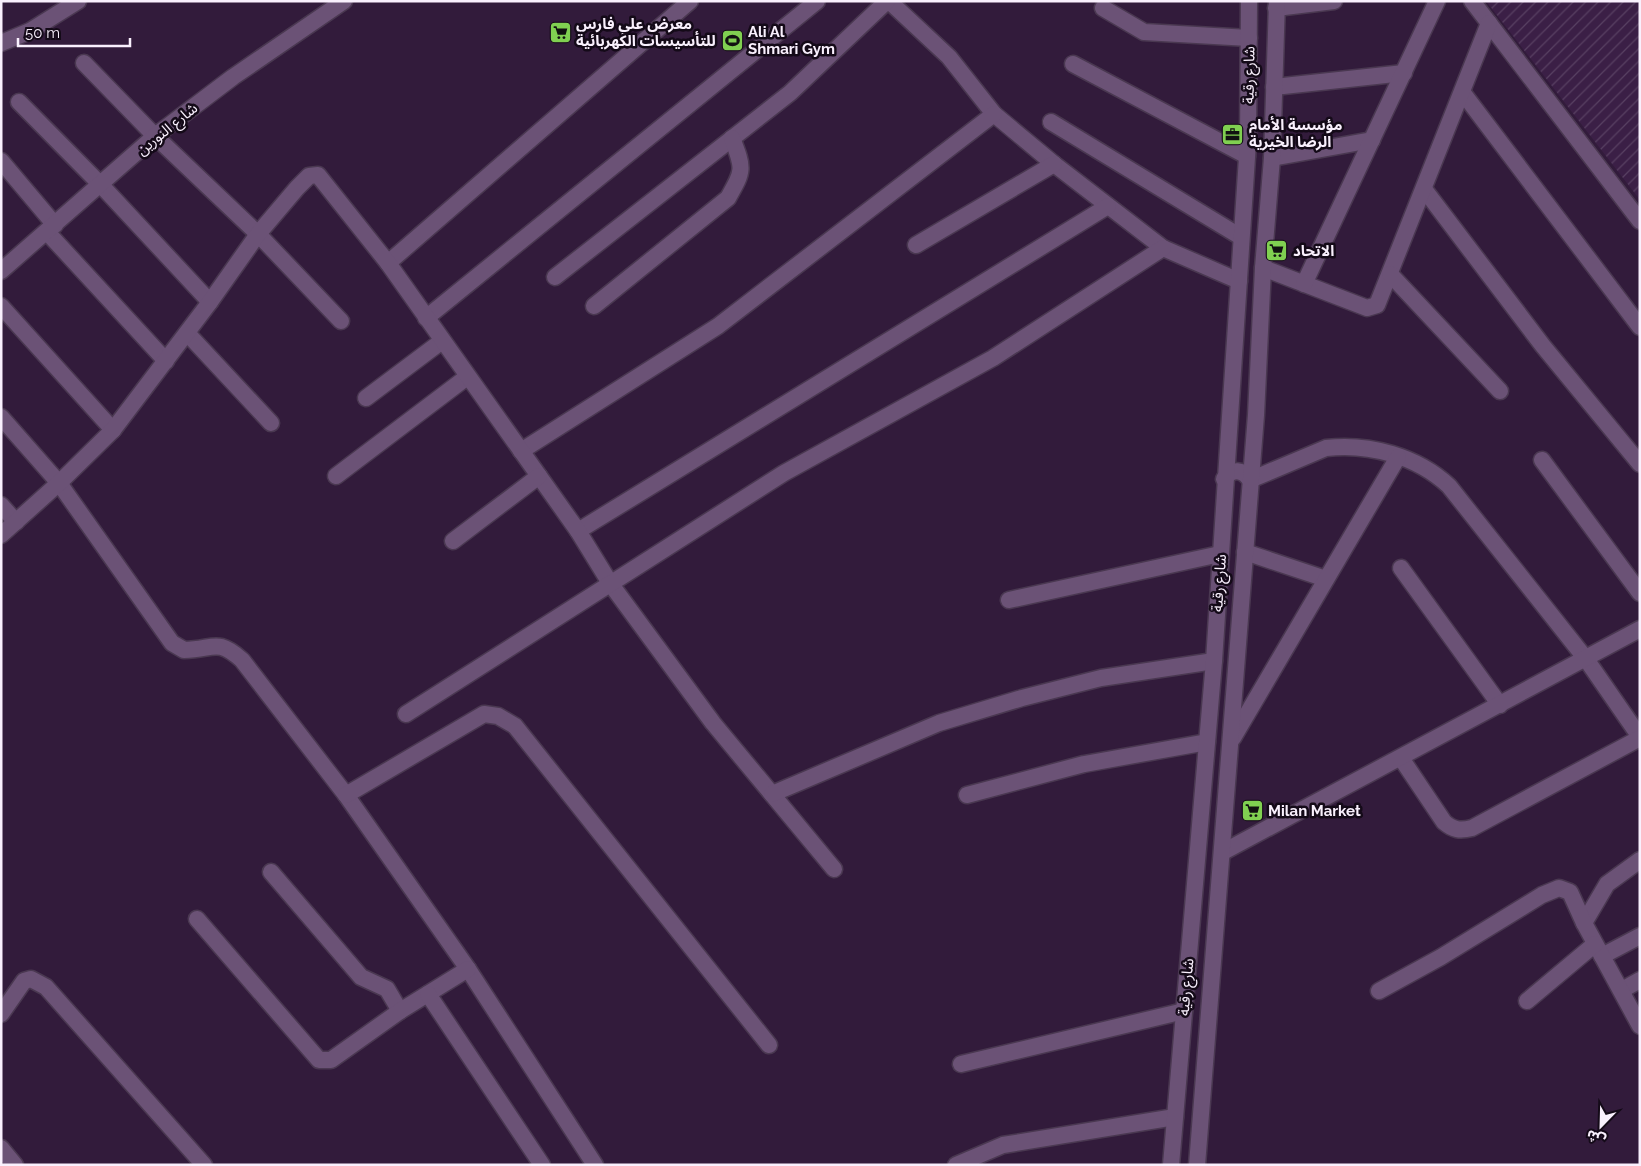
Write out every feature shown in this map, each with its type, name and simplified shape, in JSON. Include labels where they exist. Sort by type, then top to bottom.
[{"type":"street","points":[[1,43],[30,31],[78,1]]},
{"type":"street","name":"شارع النورين","points":[[3,267],[101,185],[155,136],[344,1]]},
{"type":"street","points":[[388,263],[690,1]]},
{"type":"street","points":[[426,318],[817,1]]},
{"type":"street","points":[[555,277],[790,93],[888,1],[949,57],[994,114],[1054,164],[1163,248],[1239,281]]},
{"type":"street","name":"شارع رقية","points":[[1171,1165],[1214,661],[1224,479],[1247,156],[1249,1]]},
{"type":"street","points":[[1276,5],[1334,1]]},
{"type":"street","points":[[1304,284],[1437,1]]},
{"type":"street","points":[[1472,1],[1640,221]]},
{"type":"street","name":"شارع رقية","points":[[1197,1165],[1256,415],[1263,268],[1272,158],[1276,5]]},
{"type":"street","points":[[1103,8],[1144,32],[1249,38]]},
{"type":"street","points":[[1263,268],[1370,309],[1378,305],[1489,23]]},
{"type":"street","points":[[84,63],[155,136],[258,234],[341,321]]},
{"type":"street","points":[[1073,64],[1247,156]]},
{"type":"street","points":[[1274,87],[1404,73]]},
{"type":"street","points":[[1463,93],[1640,327]]},
{"type":"street","points":[[19,102],[101,185],[210,302]]},
{"type":"street","points":[[520,451],[718,326],[994,114]]},
{"type":"street","points":[[1051,122],[1241,237]]},
{"type":"street","points":[[594,306],[728,198],[741,176],[741,162],[732,138]]},
{"type":"street","points":[[1272,158],[1372,140]]},
{"type":"street","points":[[1,161],[51,228],[166,361]]},
{"type":"street","points":[[916,245],[1054,164]]},
{"type":"street","points":[[1,535],[59,483],[113,430],[210,302],[258,234],[309,176],[318,175],[388,263],[578,531],[610,583],[712,723],[834,869]]},
{"type":"street","points":[[1424,189],[1543,346],[1640,464]]},
{"type":"street","points":[[578,531],[1108,206]]},
{"type":"street","points":[[406,714],[784,473],[993,358],[1163,248]]},
{"type":"street","points":[[1390,274],[1500,392]]},
{"type":"street","points":[[1,306],[113,430]]},
{"type":"street","points":[[187,333],[271,423]]},
{"type":"street","points":[[366,398],[442,341]]},
{"type":"street","points":[[336,476],[467,377]]},
{"type":"street","points":[[1229,413],[1233,421],[1242,425],[1250,422],[1256,415]]},
{"type":"street","points":[[1,417],[59,483],[172,643],[184,650],[215,645],[229,649],[236,655],[346,795],[468,970],[595,1165]]},
{"type":"street","points":[[1224,479],[1230,473],[1237,470],[1245,473],[1250,480],[1326,448],[1364,448],[1398,457],[1424,468],[1449,486],[1586,659],[1640,737],[1472,828],[1461,831],[1452,828],[1444,822],[1401,758]]},
{"type":"street","points":[[1230,742],[1398,457]]},
{"type":"street","points":[[1542,460],[1640,593]]},
{"type":"street","points":[[453,541],[539,476]]},
{"type":"street","points":[[1,505],[16,522]]},
{"type":"street","points":[[1245,552],[1326,579]]},
{"type":"street","points":[[1009,600],[1220,554]]},
{"type":"street","points":[[1401,568],[1500,705]]},
{"type":"street","points":[[1223,852],[1640,630]]},
{"type":"street","points":[[772,794],[939,723],[1022,698],[1101,678],[1214,661]]},
{"type":"street","points":[[346,795],[484,714],[498,716],[515,726],[769,1045]]},
{"type":"street","points":[[966,795],[1084,764],[1207,742]]},
{"type":"street","points":[[1584,923],[1607,884],[1640,860]]},
{"type":"street","points":[[271,872],[361,977],[387,989],[400,1011]]},
{"type":"street","points":[[1379,991],[1441,957],[1542,895],[1559,888],[1570,892],[1584,923],[1640,1026]]},
{"type":"street","points":[[197,919],[320,1060],[331,1060],[400,1011],[468,970]]},
{"type":"street","points":[[1527,1002],[1599,950],[1640,936]]},
{"type":"street","points":[[1,1014],[24,981],[31,979],[46,987],[204,1165]]},
{"type":"street","points":[[1622,990],[1640,980]]},
{"type":"street","points":[[428,994],[542,1165]]},
{"type":"street","points":[[961,1064],[1184,1011]]},
{"type":"street","points":[[956,1165],[1004,1145],[1175,1117]]},
{"type":"street","points":[[1,1148],[15,1165]]},
{"type":"shaded area","points":[[1486,1],[1640,1],[1640,200]]},
{"type":"place","name":"معرض علي فارس للتأسيسات الكهربائية","points":[[560,33]]},
{"type":"place","name":"Ali Al Shmari Gym","points":[[732,41]]},
{"type":"place","name":"مؤسسة الأمام الرضا الخيرية","points":[[1233,134]]},
{"type":"place","name":"الاتحاد","points":[[1277,251]]},
{"type":"place","name":"Milan Market","points":[[1252,811]]}]
